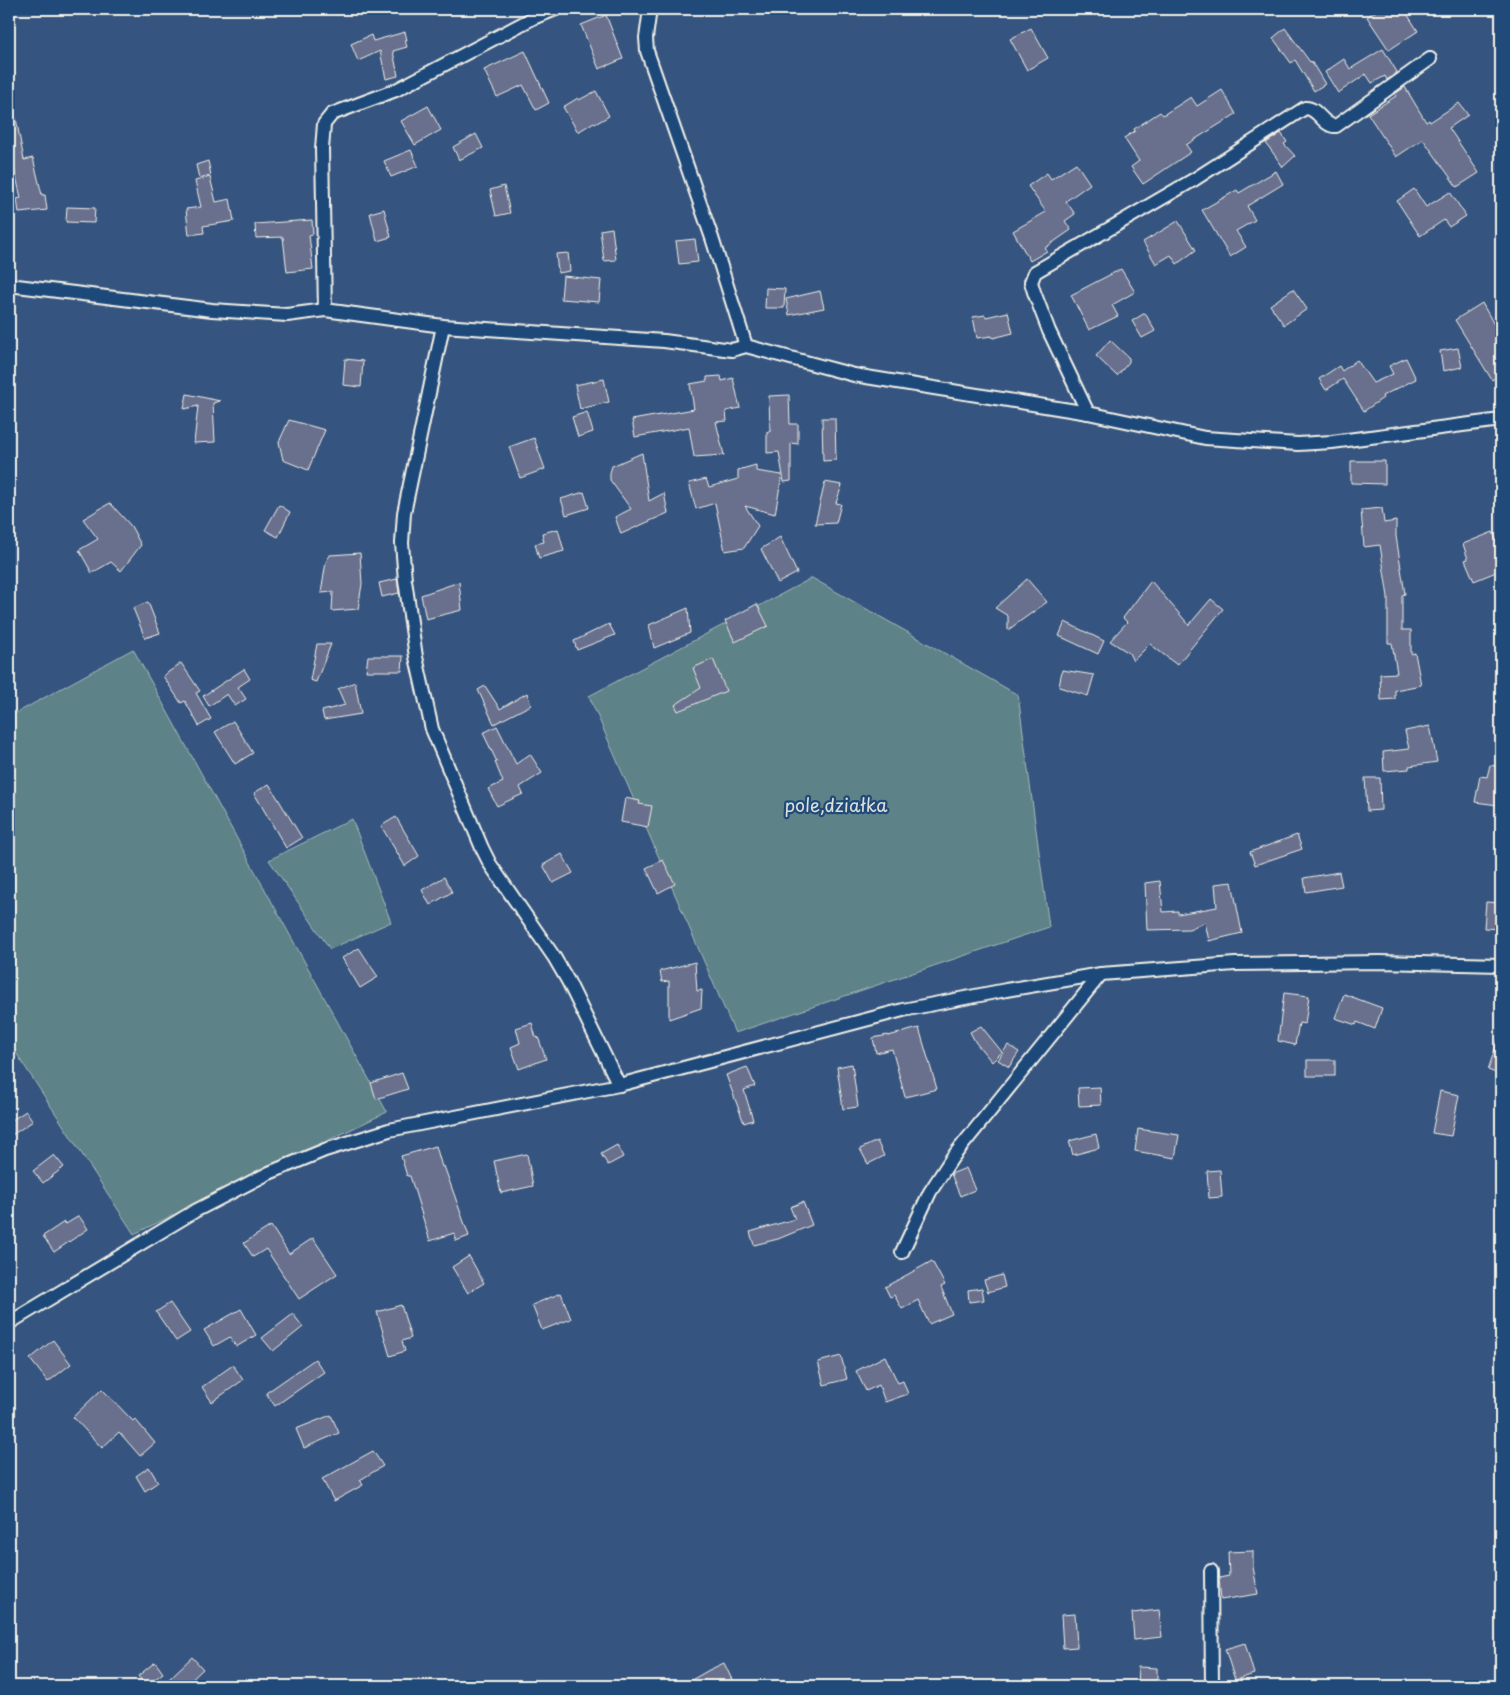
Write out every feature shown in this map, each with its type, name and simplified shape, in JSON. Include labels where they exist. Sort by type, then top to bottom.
[{"type":"street","points":[[325,310],[322,149],[323,131],[327,118],[341,110],[396,90],[533,18],[556,9]]},
{"type":"street","points":[[650,9],[651,13],[646,38],[648,51],[712,238],[746,346]]},
{"type":"street","points":[[1088,413],[1049,331],[1034,292],[1031,282],[1035,272],[1195,179],[1305,108],[1312,109],[1330,125],[1338,125],[1430,59]]},
{"type":"street","points":[[9,285],[212,310],[287,315],[325,310],[443,326],[664,341],[732,350],[746,346],[854,375],[1088,413],[1204,438],[1298,444],[1332,442],[1501,420]]},
{"type":"street","points":[[443,326],[404,513],[403,530],[404,580],[416,657],[432,729],[475,834],[486,856],[568,981],[619,1085]]},
{"type":"street","points":[[9,1323],[195,1211],[268,1173],[325,1150],[389,1130],[619,1085],[903,1010],[1101,974],[1235,964],[1380,962],[1501,965]]},
{"type":"street","points":[[902,1252],[930,1192],[952,1158],[1101,974]]},
{"type":"street","points":[[1211,1571],[1212,1686]]},
{"type":"green space","name":"pole,działka","points":[[812,578],[1018,695],[1049,927],[735,1033],[589,696]]},
{"type":"green space","points":[[133,649],[387,1112],[134,1234],[9,1042],[9,717]]},
{"type":"green space","points":[[352,819],[391,922],[330,949],[269,860]]},
{"type":"building","points":[[1379,9],[1404,9],[1418,31],[1389,50],[1367,17]]},
{"type":"building","points":[[606,15],[623,59],[599,69],[581,25]]},
{"type":"building","points":[[1031,28],[1048,58],[1027,70],[1010,39]]},
{"type":"building","points":[[1285,28],[1311,61],[1325,84],[1314,91],[1295,60],[1291,63],[1273,38]]},
{"type":"building","points":[[405,32],[407,47],[393,51],[398,76],[386,79],[380,51],[358,61],[351,44],[371,35],[373,41]]},
{"type":"building","points":[[1383,49],[1397,72],[1387,80],[1385,76],[1372,83],[1366,74],[1338,93],[1325,72],[1344,59],[1350,69]]},
{"type":"building","points":[[525,51],[549,103],[536,110],[523,85],[497,97],[484,70]]},
{"type":"building","points":[[1405,87],[1426,122],[1429,120],[1430,122],[1459,103],[1468,115],[1449,128],[1479,173],[1457,187],[1423,139],[1396,157],[1368,114],[1396,96],[1395,94]]},
{"type":"building","points":[[1222,90],[1236,114],[1186,145],[1191,152],[1143,184],[1131,167],[1139,161],[1124,138],[1160,112],[1163,115],[1191,97],[1197,106]]},
{"type":"building","points":[[596,91],[609,116],[595,124],[594,122],[578,132],[563,107],[578,98],[579,100]]},
{"type":"building","points":[[428,106],[441,130],[415,145],[401,121]]},
{"type":"building","points":[[15,113],[24,160],[33,158],[42,195],[45,195],[47,210],[19,213],[17,199],[21,198],[9,146],[9,114]]},
{"type":"building","points":[[1281,133],[1287,142],[1284,144],[1295,156],[1283,167],[1266,143]]},
{"type":"building","points":[[476,134],[483,148],[459,160],[453,147]]},
{"type":"building","points":[[411,150],[418,166],[391,177],[384,161]]},
{"type":"building","points":[[208,161],[211,175],[199,178],[196,165]]},
{"type":"building","points":[[1076,163],[1090,184],[1066,201],[1075,214],[1065,221],[1071,230],[1045,248],[1047,251],[1030,261],[1013,231],[1046,212],[1028,186],[1047,173],[1051,179]]},
{"type":"building","points":[[1276,171],[1283,184],[1247,206],[1255,220],[1236,231],[1246,247],[1230,257],[1202,210],[1237,190],[1239,193]]},
{"type":"building","points":[[210,177],[216,202],[230,199],[234,221],[203,226],[204,233],[189,235],[186,209],[201,207],[195,181]]},
{"type":"building","points":[[504,186],[510,213],[496,216],[490,190]]},
{"type":"building","points":[[1414,189],[1426,207],[1450,192],[1466,216],[1449,227],[1444,220],[1420,236],[1397,201]]},
{"type":"building","points":[[67,207],[95,208],[94,223],[66,222]]},
{"type":"building","points":[[384,209],[391,237],[377,241],[370,213]]},
{"type":"building","points":[[312,220],[313,234],[309,235],[313,269],[287,272],[283,237],[256,238],[255,224]]},
{"type":"building","points":[[1178,221],[1196,250],[1177,264],[1171,255],[1156,264],[1143,242]]},
{"type":"building","points":[[612,228],[616,260],[604,261],[600,230]]},
{"type":"building","points":[[695,239],[698,262],[679,264],[676,241]]},
{"type":"building","points":[[568,253],[570,271],[558,273],[556,254]]},
{"type":"building","points":[[1121,269],[1135,292],[1112,305],[1118,316],[1089,330],[1071,295]]},
{"type":"building","points":[[563,276],[601,280],[599,302],[561,299]]},
{"type":"building","points":[[766,288],[785,289],[784,308],[765,308]]},
{"type":"building","points":[[1293,289],[1307,309],[1284,325],[1270,305]]},
{"type":"building","points":[[820,291],[824,308],[789,315],[786,299]]},
{"type":"building","points":[[1482,303],[1501,337],[1501,374],[1492,380],[1455,320]]},
{"type":"building","points":[[1008,312],[1013,333],[993,338],[992,336],[977,338],[973,317],[985,315],[986,317]]},
{"type":"building","points":[[1145,313],[1155,331],[1142,338],[1132,321]]},
{"type":"building","points":[[1110,340],[1129,358],[1129,362],[1117,376],[1096,356]]},
{"type":"building","points":[[1458,348],[1462,367],[1443,371],[1440,351]]},
{"type":"building","points":[[1406,358],[1416,379],[1382,396],[1383,398],[1364,411],[1343,379],[1326,390],[1319,379],[1339,366],[1342,371],[1357,360],[1373,383],[1393,374],[1389,366]]},
{"type":"building","points":[[345,359],[363,361],[361,387],[343,385]]},
{"type":"building","points":[[721,376],[722,381],[733,378],[740,408],[726,411],[727,421],[716,422],[724,455],[694,457],[689,427],[635,437],[632,420],[694,409],[690,384],[707,381],[707,377]]},
{"type":"building","points":[[604,379],[609,402],[580,409],[575,385]]},
{"type":"building","points":[[187,394],[220,401],[213,403],[215,442],[194,443],[198,406],[184,409]]},
{"type":"building","points":[[789,395],[790,424],[798,424],[798,444],[791,443],[791,481],[784,482],[779,452],[767,453],[767,432],[770,432],[769,396]]},
{"type":"building","points":[[587,412],[593,432],[578,437],[572,417]]},
{"type":"building","points":[[822,418],[835,418],[836,460],[823,461]]},
{"type":"building","points":[[289,420],[325,430],[308,470],[283,460],[279,442]]},
{"type":"building","points":[[534,438],[545,469],[520,478],[509,447]]},
{"type":"building","points":[[642,453],[649,501],[664,493],[668,513],[621,534],[615,517],[631,509],[610,480],[610,473],[612,466]]},
{"type":"building","points":[[1351,461],[1385,461],[1385,484],[1351,483]]},
{"type":"building","points":[[756,465],[756,471],[782,475],[775,514],[745,506],[758,526],[744,548],[725,551],[715,503],[696,509],[689,483],[706,479],[709,487],[738,479],[738,470]]},
{"type":"building","points":[[825,482],[842,485],[836,503],[841,504],[836,523],[815,524]]},
{"type":"building","points":[[584,492],[589,508],[566,515],[561,499]]},
{"type":"building","points":[[110,503],[131,526],[141,545],[121,571],[111,562],[92,573],[79,550],[98,539],[83,519]]},
{"type":"building","points":[[279,505],[290,512],[278,537],[265,530]]},
{"type":"building","points":[[1382,508],[1384,523],[1396,521],[1396,536],[1405,594],[1402,595],[1402,630],[1411,630],[1411,654],[1415,653],[1421,685],[1395,690],[1395,699],[1381,700],[1380,674],[1397,673],[1392,643],[1388,643],[1388,597],[1380,545],[1364,547],[1361,510]]},
{"type":"building","points":[[558,529],[564,551],[539,558],[535,544],[544,542],[542,533]]},
{"type":"building","points":[[1493,532],[1501,552],[1501,570],[1474,581],[1465,560],[1468,559],[1463,544]]},
{"type":"building","points":[[780,537],[797,573],[778,583],[761,549]]},
{"type":"building","points":[[360,553],[362,584],[358,609],[332,611],[333,592],[321,593],[326,562],[330,555]]},
{"type":"building","points":[[397,579],[399,593],[382,597],[379,583]]},
{"type":"building","points":[[1027,579],[1047,602],[1008,630],[1008,616],[995,608]]},
{"type":"building","points":[[1151,581],[1189,625],[1211,599],[1223,609],[1177,665],[1150,644],[1133,661],[1129,653],[1110,641],[1127,622],[1123,618]]},
{"type":"building","points":[[459,582],[462,610],[426,619],[421,595]]},
{"type":"building","points":[[148,602],[160,633],[145,638],[133,608]]},
{"type":"building","points":[[757,604],[768,626],[735,642],[725,621]]},
{"type":"building","points":[[688,608],[690,633],[654,648],[649,625]]},
{"type":"building","points":[[1065,622],[1104,641],[1098,654],[1059,636]]},
{"type":"building","points":[[609,624],[615,635],[577,650],[574,641]]},
{"type":"building","points":[[317,644],[331,644],[316,682],[310,680]]},
{"type":"building","points":[[368,656],[403,656],[402,671],[366,671]]},
{"type":"building","points":[[713,659],[726,691],[678,711],[675,705],[701,688],[693,668]]},
{"type":"building","points":[[181,663],[200,691],[196,693],[211,719],[199,726],[185,701],[181,703],[163,676]]},
{"type":"building","points":[[244,669],[250,679],[238,687],[246,699],[235,706],[227,694],[209,706],[203,696]]},
{"type":"building","points":[[1062,670],[1094,675],[1088,696],[1059,687]]},
{"type":"building","points":[[355,682],[361,714],[324,720],[322,711],[345,705],[338,689]]},
{"type":"building","points":[[485,686],[500,709],[527,693],[531,705],[494,724],[478,690]]},
{"type":"building","points":[[233,721],[253,753],[235,764],[215,732]]},
{"type":"building","points":[[497,726],[516,764],[530,754],[542,773],[520,787],[523,794],[497,806],[488,789],[503,782],[495,762],[497,762],[483,733]]},
{"type":"building","points":[[1430,726],[1437,762],[1409,766],[1409,769],[1384,771],[1383,752],[1409,749],[1405,731]]},
{"type":"building","points":[[1490,765],[1501,767],[1501,789],[1498,805],[1475,802],[1480,776],[1487,777]]},
{"type":"building","points":[[1365,778],[1380,778],[1381,810],[1367,811]]},
{"type":"building","points":[[269,784],[302,838],[286,848],[254,793]]},
{"type":"building","points":[[625,798],[640,801],[639,804],[652,806],[648,827],[621,822]]},
{"type":"building","points":[[396,817],[419,856],[405,866],[381,826]]},
{"type":"building","points":[[1297,835],[1302,849],[1255,865],[1250,852]]},
{"type":"building","points":[[562,854],[573,873],[553,883],[543,865]]},
{"type":"building","points":[[663,860],[675,884],[658,893],[646,868]]},
{"type":"building","points":[[1339,872],[1342,886],[1306,892],[1304,878]]},
{"type":"building","points":[[444,877],[452,892],[430,905],[422,890]]},
{"type":"building","points":[[1160,881],[1163,912],[1178,911],[1178,914],[1217,907],[1215,884],[1232,882],[1242,933],[1209,941],[1205,922],[1189,929],[1147,930],[1145,883]]},
{"type":"building","points":[[1486,902],[1501,903],[1501,929],[1484,928]]},
{"type":"building","points":[[359,948],[378,977],[360,988],[342,958]]},
{"type":"building","points":[[695,962],[697,991],[702,990],[701,1008],[669,1019],[669,981],[662,982],[660,971]]},
{"type":"building","points":[[1284,993],[1309,996],[1305,1024],[1299,1023],[1295,1045],[1278,1041]]},
{"type":"building","points":[[1344,994],[1382,1008],[1375,1029],[1357,1022],[1356,1025],[1335,1018]]},
{"type":"building","points":[[532,1023],[536,1038],[538,1037],[546,1059],[519,1069],[511,1047],[520,1043],[516,1028]]},
{"type":"building","points":[[981,1026],[1002,1052],[992,1062],[976,1043],[970,1032]]},
{"type":"building","points":[[919,1028],[937,1089],[905,1097],[892,1049],[876,1053],[873,1038]]},
{"type":"building","points":[[1499,1037],[1501,1037],[1501,1075],[1488,1070]]},
{"type":"building","points":[[1008,1045],[1019,1052],[1009,1067],[998,1060]]},
{"type":"building","points":[[1307,1060],[1335,1060],[1335,1076],[1307,1076]]},
{"type":"building","points":[[852,1064],[858,1107],[843,1109],[837,1067]]},
{"type":"building","points":[[747,1067],[755,1086],[744,1090],[753,1120],[744,1123],[726,1075]]},
{"type":"building","points":[[402,1073],[408,1089],[376,1099],[371,1083]]},
{"type":"building","points":[[1100,1087],[1101,1105],[1079,1106],[1078,1088]]},
{"type":"building","points":[[1440,1091],[1459,1095],[1451,1136],[1432,1133]]},
{"type":"building","points":[[26,1111],[33,1121],[9,1137],[9,1122]]},
{"type":"building","points":[[1138,1129],[1179,1135],[1175,1158],[1135,1151]]},
{"type":"building","points":[[1096,1134],[1099,1148],[1073,1155],[1069,1141]]},
{"type":"building","points":[[877,1141],[884,1156],[868,1164],[860,1149]]},
{"type":"building","points":[[617,1145],[623,1157],[608,1165],[601,1154]]},
{"type":"building","points":[[436,1146],[442,1167],[444,1166],[469,1236],[456,1241],[454,1233],[430,1241],[410,1176],[407,1176],[401,1156]]},
{"type":"building","points":[[527,1154],[533,1186],[501,1193],[494,1161]]},
{"type":"building","points":[[54,1155],[64,1167],[43,1183],[33,1171]]},
{"type":"building","points":[[966,1168],[975,1190],[960,1196],[951,1174]]},
{"type":"building","points":[[1220,1170],[1222,1197],[1209,1198],[1207,1171]]},
{"type":"building","points":[[803,1202],[812,1225],[778,1239],[754,1245],[750,1232],[795,1219],[790,1207]]},
{"type":"building","points":[[79,1216],[88,1229],[54,1252],[43,1236],[64,1222],[66,1224]]},
{"type":"building","points":[[271,1226],[289,1254],[313,1238],[337,1274],[299,1299],[266,1249],[253,1257],[244,1243]]},
{"type":"building","points":[[469,1256],[484,1283],[468,1293],[452,1267]]},
{"type":"building","points":[[932,1261],[945,1285],[941,1287],[952,1314],[929,1324],[918,1300],[902,1309],[894,1295],[890,1297],[885,1287]]},
{"type":"building","points":[[1002,1275],[1005,1287],[988,1292],[984,1280]]},
{"type":"building","points":[[982,1288],[984,1300],[969,1302],[968,1290]]},
{"type":"building","points":[[561,1293],[571,1319],[542,1330],[532,1305]]},
{"type":"building","points":[[170,1303],[190,1332],[176,1341],[156,1312]]},
{"type":"building","points":[[401,1305],[411,1338],[402,1341],[405,1351],[390,1356],[377,1312]]},
{"type":"building","points":[[241,1309],[256,1335],[236,1347],[230,1337],[214,1346],[204,1330]]},
{"type":"building","points":[[293,1314],[303,1327],[273,1351],[262,1338]]},
{"type":"building","points":[[53,1340],[71,1364],[48,1382],[30,1359]]},
{"type":"building","points":[[841,1356],[847,1379],[824,1385],[818,1362]]},
{"type":"building","points":[[885,1356],[898,1383],[903,1381],[908,1394],[885,1402],[879,1385],[866,1391],[856,1371]]},
{"type":"building","points":[[315,1359],[324,1372],[275,1406],[266,1393]]},
{"type":"building","points":[[233,1365],[243,1380],[212,1402],[202,1387]]},
{"type":"building","points":[[102,1389],[133,1421],[135,1419],[155,1443],[140,1456],[119,1432],[102,1448],[73,1417]]},
{"type":"building","points":[[331,1415],[339,1433],[304,1448],[296,1429]]},
{"type":"building","points":[[373,1451],[383,1466],[360,1480],[363,1485],[334,1501],[322,1479]]},
{"type":"building","points":[[149,1467],[158,1482],[145,1491],[136,1476]]},
{"type":"building","points":[[1253,1551],[1253,1567],[1258,1594],[1221,1600],[1219,1578],[1229,1576],[1228,1552]]},
{"type":"building","points":[[1159,1610],[1162,1637],[1134,1640],[1132,1613]]},
{"type":"building","points":[[1075,1614],[1077,1647],[1063,1648],[1061,1615]]},
{"type":"building","points":[[1245,1643],[1254,1674],[1235,1680],[1225,1649]]},
{"type":"building","points":[[192,1657],[203,1669],[185,1686],[176,1686],[169,1679]]},
{"type":"building","points":[[155,1662],[163,1673],[146,1686],[138,1676]]},
{"type":"building","points":[[724,1663],[735,1686],[681,1686],[709,1670]]},
{"type":"building","points":[[1138,1667],[1157,1668],[1157,1686],[1137,1686]]}]
